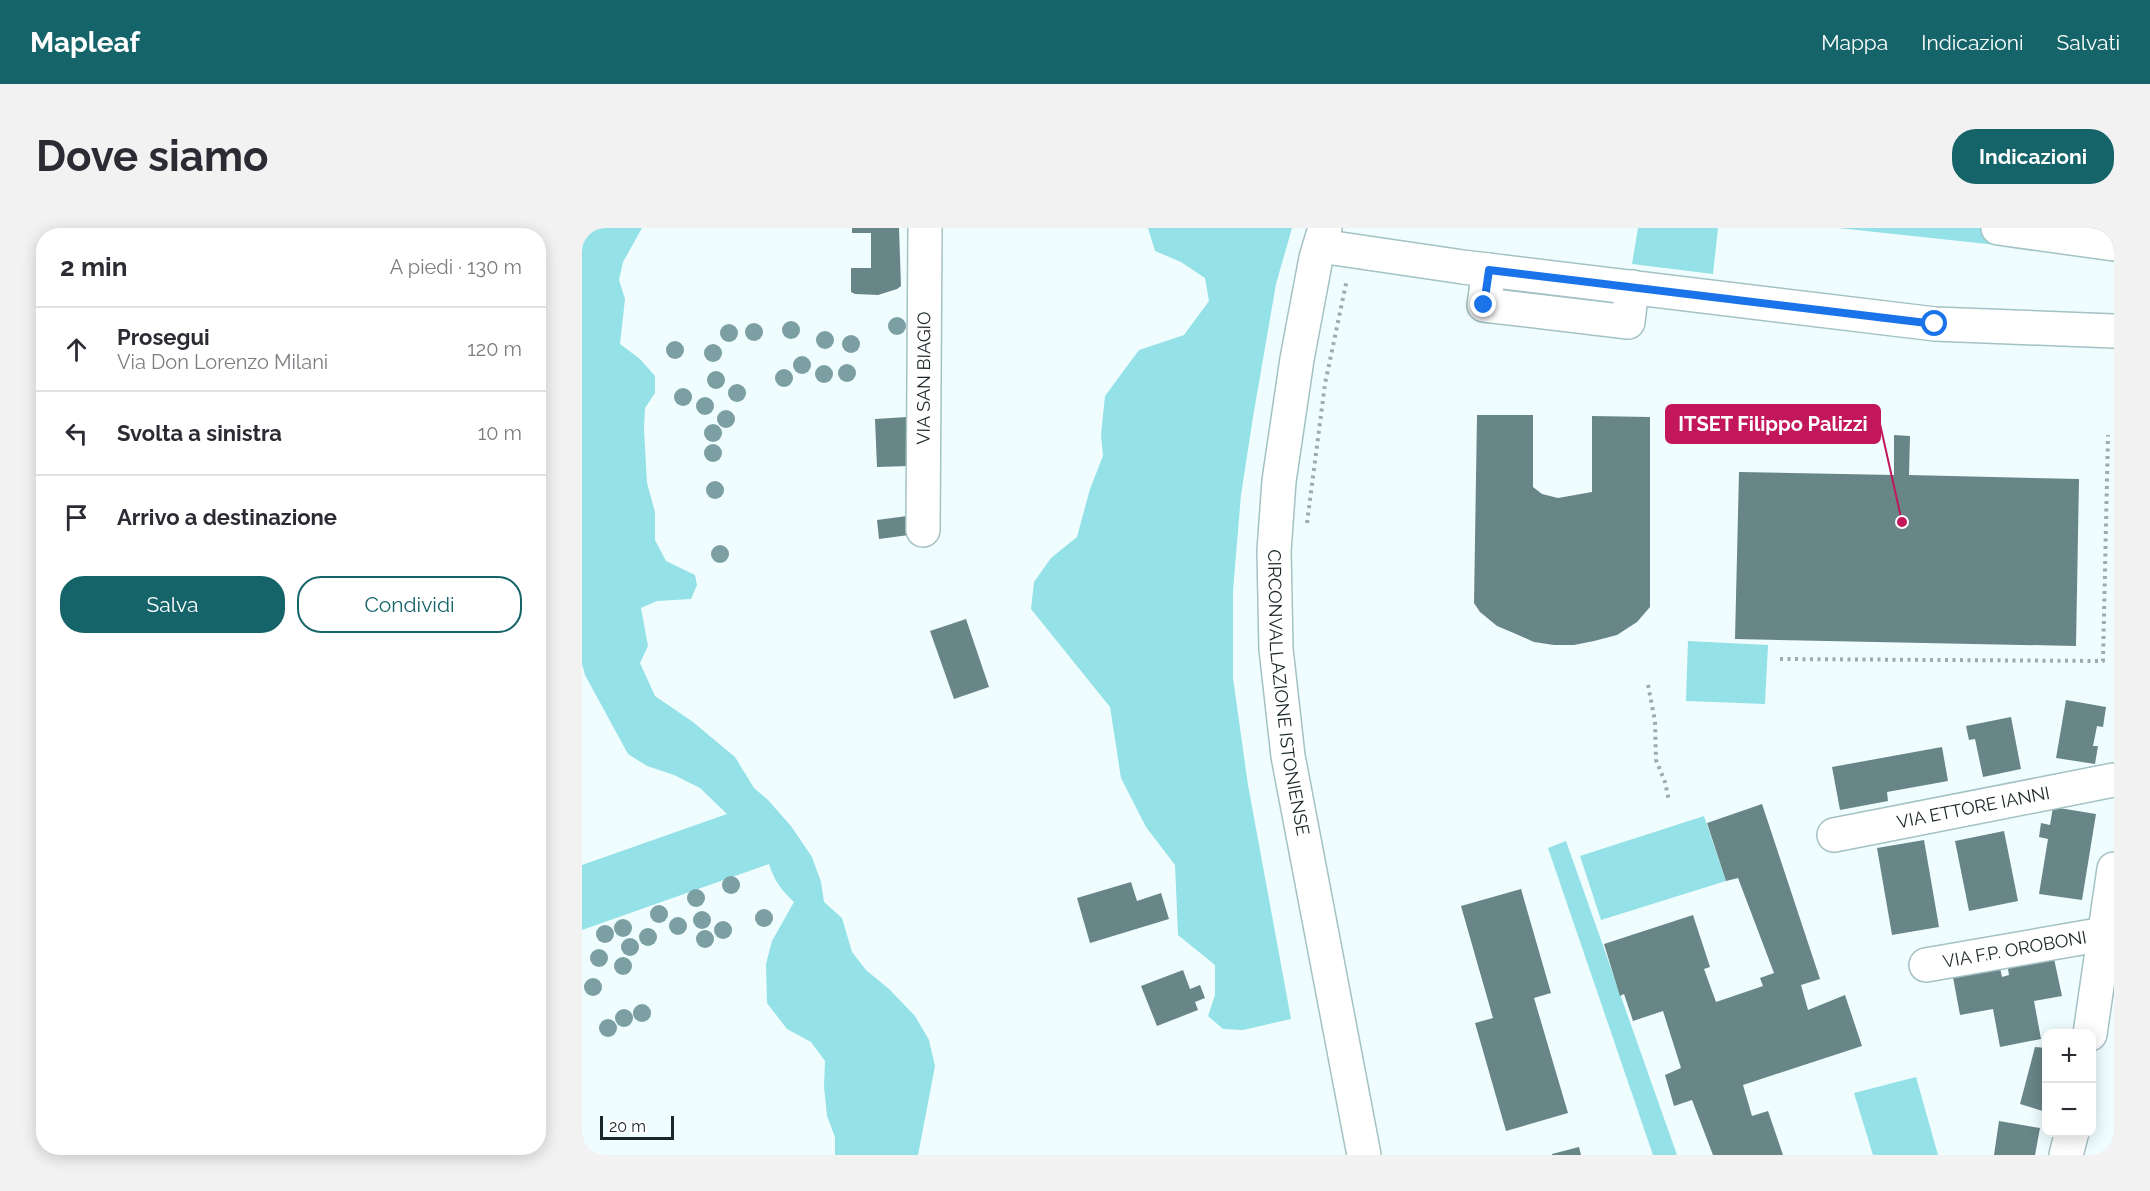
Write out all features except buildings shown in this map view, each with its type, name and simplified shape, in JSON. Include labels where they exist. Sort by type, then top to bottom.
[{"type":"street","name":"VIA SAN BIAGIO","points":[[923,530],[925,228]]},
{"type":"street","points":[[1998,228],[2114,244]]},
{"type":"street","points":[[1322,237],[1353,251],[1489,270],[1935,324],[2114,331]]},
{"type":"street","name":"CIRCONVALLAZIONE ISTONIENSE","points":[[1322,237],[1297,358],[1279,481],[1274,551],[1276,649],[1288,756],[1364,1155]]},
{"type":"street","name":"VIA ETTORE IANNI","points":[[1834,836],[2114,780]]},
{"type":"street","points":[[2098,1026],[2104,934],[2114,869]]},
{"type":"street","name":"VIA F.P. OROBONI","points":[[1926,965],[2104,934]]},
{"type":"street","points":[[2066,1155],[2071,1137]]},
{"type":"path","points":[[1307,525],[1325,384],[1353,251]]},
{"type":"path","points":[[1780,659],[2103,661],[2108,435]]},
{"type":"path","points":[[1648,685],[1655,721],[1656,760],[1665,782],[1669,801]]},
{"type":"shaded area","points":[[582,228],[642,228],[623,262],[619,280],[625,299],[620,344],[640,359],[655,376],[655,393],[645,408],[644,429],[647,483],[655,512],[655,540],[666,561],[695,575],[697,585],[691,599],[657,601],[641,608],[648,646],[640,663],[655,696],[693,722],[735,757],[754,788],[791,826],[812,857],[821,882],[824,902],[842,918],[852,952],[866,970],[889,989],[915,1016],[929,1040],[935,1066],[918,1155],[835,1155],[835,1137],[827,1116],[824,1086],[825,1061],[811,1042],[787,1029],[767,1003],[766,964],[772,941],[794,902],[778,884],[769,864],[582,930],[582,865],[727,814],[700,788],[674,775],[647,766],[628,754],[585,675],[582,664]]},
{"type":"shaded area","points":[[1148,228],[1292,228],[1276,284],[1253,417],[1241,495],[1233,591],[1233,678],[1248,785],[1291,1019],[1243,1030],[1223,1029],[1208,1016],[1215,995],[1215,965],[1178,935],[1175,865],[1146,827],[1121,778],[1110,707],[1031,609],[1034,582],[1051,558],[1077,537],[1090,489],[1103,456],[1101,435],[1105,396],[1139,350],[1184,335],[1209,301],[1205,278],[1181,262],[1155,251]]},
{"type":"shaded area","points":[[1638,228],[1718,228],[1713,274],[1632,264]]},
{"type":"shaded area","points":[[1838,228],[2114,228],[2090,255]]},
{"type":"shaded area","points":[[1688,641],[1768,645],[1765,704],[1686,701]]},
{"type":"shaded area","points":[[1704,816],[1726,881],[1601,920],[1580,856]]},
{"type":"shaded area","points":[[1566,841],[1677,1155],[1653,1155],[1548,848]]},
{"type":"shaded area","points":[[1916,1077],[1938,1155],[1873,1155],[1854,1093]]},
{"type":"place","name":"ITSET Filippo Palizzi","points":[[1902,522]]},
{"type":"route","points":[[1484,305],[1489,270],[1935,324]]}]
